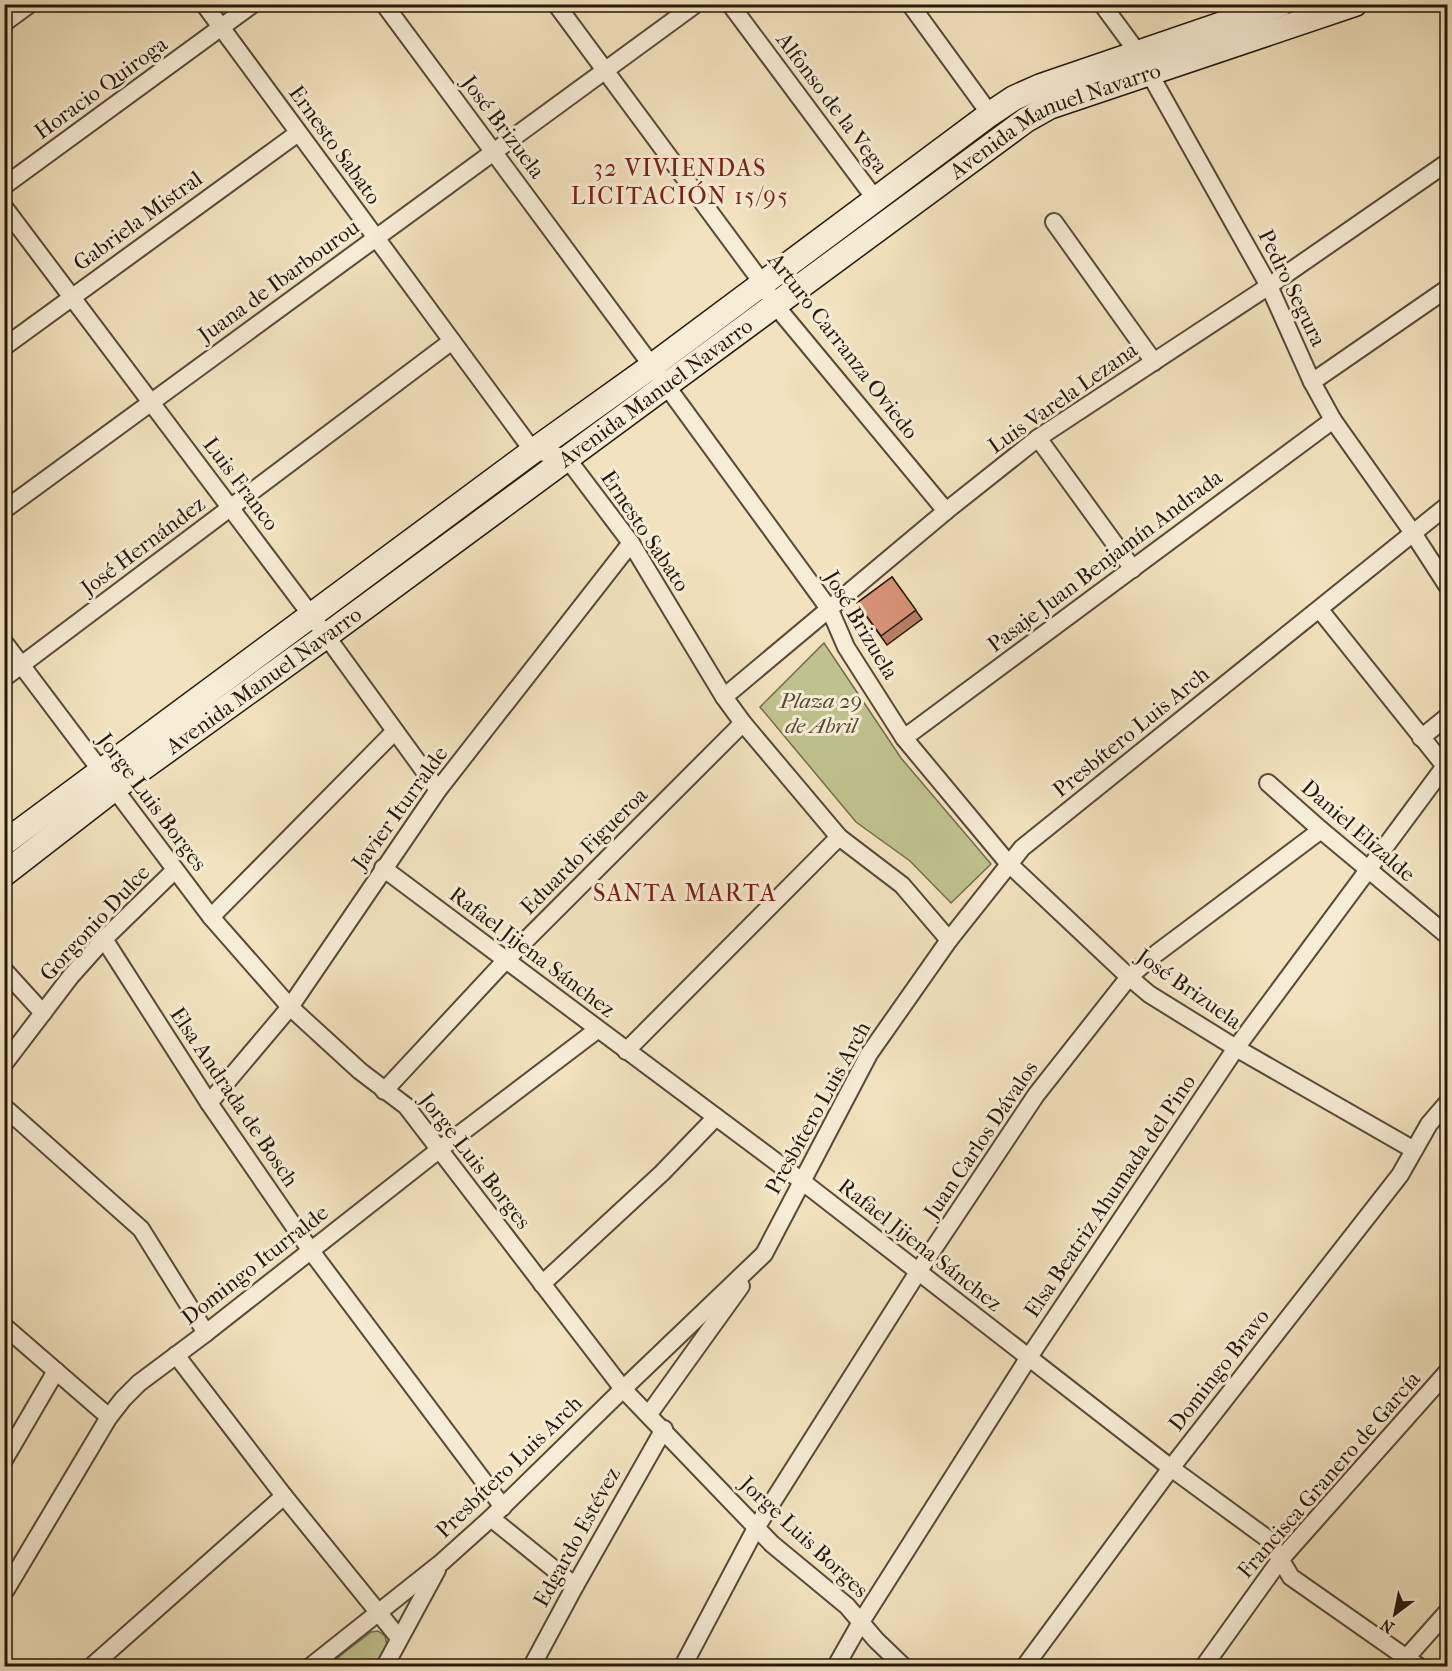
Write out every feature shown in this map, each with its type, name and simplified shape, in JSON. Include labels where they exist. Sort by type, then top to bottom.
[{"type":"main road","name":"Avenida Manuel Navarro","points":[[4,843],[108,779],[326,636],[1026,120],[1144,63],[1281,4]]},
{"type":"main road","name":"Avenida Manuel Navarro","points":[[4,874],[108,779],[311,615],[532,451],[652,366],[990,114],[1027,92],[1144,63],[1354,4]]},
{"type":"street","points":[[4,23],[30,4]]},
{"type":"street","name":"Ernesto Sabato","points":[[204,4],[532,451]]},
{"type":"street","name":"Horacio Quiroga","points":[[4,186],[253,4]]},
{"type":"street","name":"José Brizuela","points":[[384,4],[830,610],[846,646],[904,738],[1008,863],[1149,994],[1236,1048],[1414,1150]]},
{"type":"street","name":"Arturo Carranza Oviedo","points":[[556,4],[763,284],[775,305],[946,512]]},
{"type":"street","name":"Juana de Ibarbourou","points":[[4,510],[696,4]]},
{"type":"street","name":"Alfonso de la Vega","points":[[730,4],[876,200]]},
{"type":"street","points":[[910,4],[990,114]]},
{"type":"street","name":"Pedro Segura","points":[[1102,4],[1144,63],[1269,286],[1312,382],[1333,420],[1413,533],[1448,587]]},
{"type":"street","name":"Gabriela Mistral","points":[[4,347],[298,133]]},
{"type":"street","name":"Luis Varela Lezana","points":[[724,697],[1038,438],[1269,286],[1448,162]]},
{"type":"street","name":"Luis Franco","points":[[4,207],[311,615],[438,790]]},
{"type":"street","points":[[1054,222],[1154,362]]},
{"type":"street","points":[[1312,382],[1448,288]]},
{"type":"street","name":"José Hernández","points":[[4,678],[452,341]]},
{"type":"street","name":"Pasaje Juan Benjamín Andrada","points":[[904,738],[1333,420]]},
{"type":"street","points":[[1038,438],[1133,569]]},
{"type":"street","points":[[532,451],[566,457]]},
{"type":"street","name":"Ernesto Sabato","points":[[566,457],[631,543],[724,697],[743,723],[839,837],[902,885],[949,940]]},
{"type":"street","name":"Presbítero Luis Arch","points":[[311,1666],[442,1562],[497,1513],[764,1254],[869,1054],[949,940],[1022,848],[1448,505]]},
{"type":"street","name":"Javier Iturralde","points":[[209,1103],[290,1007],[438,790],[631,543]]},
{"type":"street","points":[[1320,610],[1446,768]]},
{"type":"street","name":"Jorge Luis Borges","points":[[4,642],[211,917],[290,1007],[384,1091],[406,1106],[623,1389],[664,1429],[772,1544],[847,1606],[903,1666]]},
{"type":"street","points":[[1421,738],[1448,716]]},
{"type":"street","name":"Eduardo Figueroa","points":[[384,1091],[505,961],[743,723]]},
{"type":"street","points":[[211,917],[395,731]]},
{"type":"street","name":"Elsa Beatriz Ahumada del Pino","points":[[836,1666],[861,1622],[1029,1357],[1236,1048],[1367,869],[1446,768]]},
{"type":"street","name":"Daniel Elizalde","points":[[1268,783],[1448,936]]},
{"type":"street","name":"Juan Carlos Dávalos","points":[[683,1666],[756,1528],[918,1272],[1036,1095],[1129,977],[1166,946],[1321,830]]},
{"type":"street","points":[[626,1051],[839,837]]},
{"type":"street","name":"Rafael Jijena Sánchez","points":[[383,868],[803,1182],[1171,1468],[1268,1539],[1291,1577],[1407,1664]]},
{"type":"street","name":"Gorgonio Dulce","points":[[4,1064],[71,976],[104,939],[175,870]]},
{"type":"street","name":"Elsa Andrada de Bosch","points":[[104,939],[209,1103],[310,1251],[497,1513],[575,1586]]},
{"type":"street","points":[[4,970],[43,1013]]},
{"type":"street","name":"Domingo Iturralde","points":[[4,1593],[109,1417],[139,1383],[597,1030]]},
{"type":"street","name":"Domingo Bravo","points":[[1025,1666],[1171,1468],[1400,1175],[1429,1124],[1448,1102]]},
{"type":"street","points":[[4,1107],[141,1229],[206,1333]]},
{"type":"street","points":[[542,1284],[662,1173],[716,1117]]},
{"type":"street","points":[[649,1414],[764,1254]]},
{"type":"street","points":[[4,1326],[109,1417]]},
{"type":"street","points":[[176,1355],[377,1613],[399,1638]]},
{"type":"street","points":[[4,1460],[56,1371]]},
{"type":"street","name":"Francisca Granero de García","points":[[1203,1666],[1280,1560],[1448,1371]]},
{"type":"street","name":"Edgardo Estévez","points":[[532,1666],[664,1429]]},
{"type":"street","points":[[92,1666],[285,1496]]},
{"type":"street","points":[[385,1666],[442,1562]]},
{"type":"street","points":[[1407,1664],[1448,1611]]},
{"type":"green space","name":"Plaza 29 de Abril","points":[[824,643],[901,758],[991,864],[951,903],[910,861],[856,822],[760,707]]},
{"type":"green space","points":[[378,1631],[385,1636],[387,1645],[376,1666],[327,1666],[371,1632]]},
{"type":"building","points":[[892,577],[916,610],[881,636],[857,603]]},
{"type":"district","name":"32 VIVIENDAS LICITACIÓN 15/95","points":[[680,182]]},
{"type":"district","name":"SANTA MARTA","points":[[685,893]]}]
